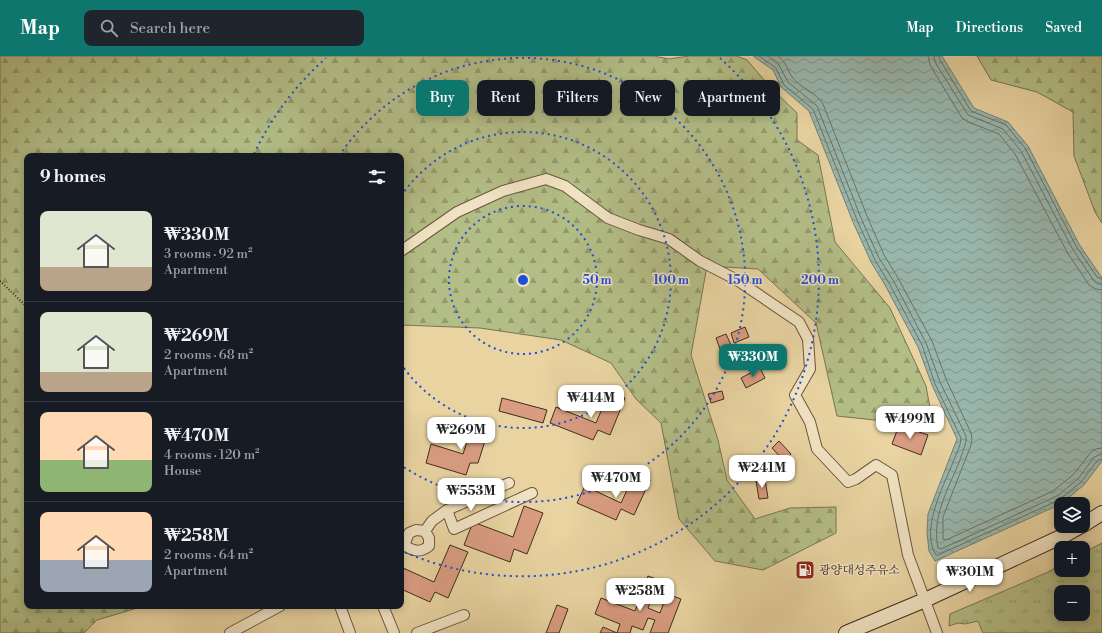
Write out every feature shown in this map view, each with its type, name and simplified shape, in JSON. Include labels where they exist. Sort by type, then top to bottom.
[{"type":"main road","points":[[1090,520],[1102,513]]},
{"type":"main road","points":[[846,633],[925,600],[1070,533]]},
{"type":"street","points":[[404,249],[458,212],[503,191],[546,179],[565,186],[608,218],[639,230],[669,238],[700,261],[737,280],[799,322],[808,339],[810,369],[796,395],[810,422],[817,449],[848,482],[876,465],[892,475],[908,555],[937,633]]},
{"type":"street","points":[[425,531],[432,521],[447,510],[509,483]]},
{"type":"street","points":[[447,510],[454,529],[532,493]]},
{"type":"street","points":[[416,530],[425,531],[429,538],[429,546],[422,551],[414,551],[404,548],[409,533],[416,530]]},
{"type":"street","points":[[230,633],[274,609]]},
{"type":"street","points":[[341,609],[348,632]]},
{"type":"street","points":[[384,609],[394,633]]},
{"type":"street","points":[[417,633],[464,615]]},
{"type":"path","points":[[0,281],[24,304]]},
{"type":"green space","points":[[0,56],[654,56],[669,59],[689,56],[737,56],[747,60],[764,80],[683,80],[683,116],[780,116],[780,97],[797,113],[797,140],[818,155],[835,242],[890,308],[926,386],[932,419],[903,423],[837,416],[816,323],[758,269],[707,266],[691,355],[718,440],[727,480],[755,519],[790,508],[836,507],[836,533],[763,570],[715,561],[679,519],[661,423],[636,399],[611,363],[561,340],[480,328],[404,325],[404,153],[24,153],[24,609],[134,609],[97,620],[84,633],[0,633]]},
{"type":"green space","points":[[977,56],[1102,56],[1102,223],[1095,212],[1074,156],[1073,112],[1037,92],[991,80]]},
{"type":"green space","points":[[1102,543],[1102,633],[983,633],[978,621],[965,624],[958,623],[949,626],[950,614],[1054,569],[1054,577],[1090,577],[1090,549]]},
{"type":"water","points":[[753,56],[942,56],[974,108],[1008,122],[1028,146],[1079,244],[1102,278],[1102,461],[1084,485],[1069,497],[1054,497],[1054,507],[935,561],[929,551],[927,533],[928,514],[957,439],[932,385],[918,347],[871,262],[853,222],[809,111],[781,87],[780,80],[778,80],[773,70]]},
{"type":"building","points":[[745,327],[749,337],[734,343],[731,333]]},
{"type":"building","points":[[726,334],[731,345],[720,349],[716,338]]},
{"type":"building","points":[[760,368],[765,378],[746,388],[741,378]]},
{"type":"building","points":[[722,391],[724,399],[711,403],[708,394]]},
{"type":"building","points":[[609,392],[625,398],[610,435],[598,430],[593,440],[550,423],[556,407],[596,423]]},
{"type":"building","points":[[502,398],[547,410],[543,423],[499,411]]},
{"type":"building","points":[[474,420],[490,425],[478,463],[470,463],[466,475],[426,463],[431,444],[463,454]]},
{"type":"building","points":[[899,425],[928,435],[921,455],[892,444]]},
{"type":"building","points":[[779,441],[791,454],[784,461],[772,448]]},
{"type":"building","points":[[635,473],[650,480],[634,515],[621,509],[616,520],[577,503],[585,486],[621,503]]},
{"type":"building","points":[[765,479],[768,498],[759,499],[756,481]]},
{"type":"building","points":[[524,506],[543,513],[527,554],[514,549],[510,562],[464,545],[473,522],[513,537]]},
{"type":"building","points":[[450,545],[468,552],[448,598],[435,592],[430,602],[404,590],[404,568],[434,582]]},
{"type":"building","points":[[648,576],[659,580],[648,608],[660,613],[667,594],[681,599],[668,633],[650,633],[655,620],[648,618],[643,630],[632,626],[630,633],[617,633],[620,624],[595,614],[601,598],[635,611]]},
{"type":"building","points":[[557,605],[568,609],[559,633],[546,633]]},
{"type":"building","points":[[603,627],[617,633],[600,633]]},
{"type":"place","name":"광양대성주유소","points":[[805,570]]}]
